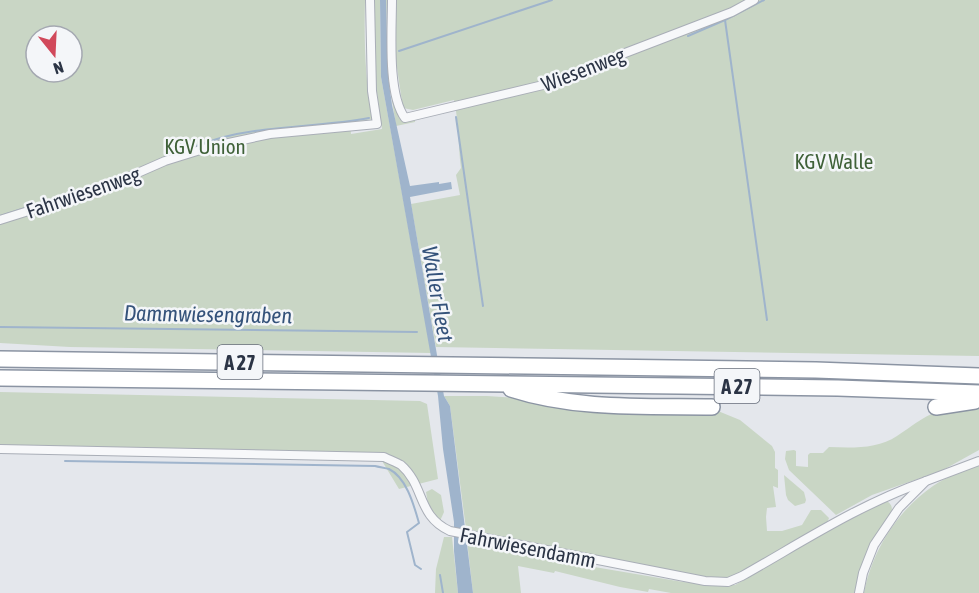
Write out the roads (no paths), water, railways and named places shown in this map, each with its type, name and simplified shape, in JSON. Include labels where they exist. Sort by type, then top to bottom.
[{"type":"highway","name":"A 27","points":[[0,358],[816,370],[979,376]]},
{"type":"highway","name":"A 27","points":[[0,378],[452,382],[838,388],[979,393]]},
{"type":"highway","points":[[494,383],[526,394],[600,406],[712,407]]},
{"type":"highway","points":[[936,407],[979,400]]},
{"type":"street","name":"Fahrwiesenweg","points":[[0,220],[108,186],[165,161],[210,147],[270,134],[377,124],[372,91],[370,0]]},
{"type":"street","name":"Wiesenweg","points":[[392,0],[391,55],[399,109],[405,118],[564,80],[599,63],[732,12],[754,0]]},
{"type":"street","name":"Fahrwiesendamm","points":[[0,449],[384,457],[399,464],[409,474],[425,510],[441,527],[450,531],[705,581],[728,582],[837,520],[891,494],[979,461]]},
{"type":"street","points":[[859,593],[863,573],[874,545],[899,508],[926,481]]},
{"type":"street","points":[[891,494],[899,508]]},
{"type":"water","points":[[380,0],[386,0],[388,75],[392,105],[410,186],[451,182],[452,189],[410,197],[444,396],[450,406],[473,593],[458,593],[454,522],[438,396],[381,77]]},
{"type":"waterway","points":[[399,51],[552,0]]},
{"type":"waterway","points":[[688,36],[764,0]]},
{"type":"waterway","points":[[725,20],[767,320]]},
{"type":"waterway","points":[[456,117],[483,306]]},
{"type":"waterway","points":[[0,216],[109,181],[224,137],[260,130],[369,118]]},
{"type":"waterway","name":"Dammwiesengraben","points":[[0,327],[417,332]]},
{"type":"waterway","points":[[65,461],[375,466],[389,469],[401,479],[415,509],[419,523],[407,532],[415,565],[421,569]]},
{"type":"waterway","points":[[440,575],[443,593]]},
{"type":"park label","name":"KGV Union","points":[[205,146]]},
{"type":"park label","name":"KGV Walle","points":[[834,161]]},
{"type":"water label","name":"Waller Fleet","points":[[438,294]]}]
